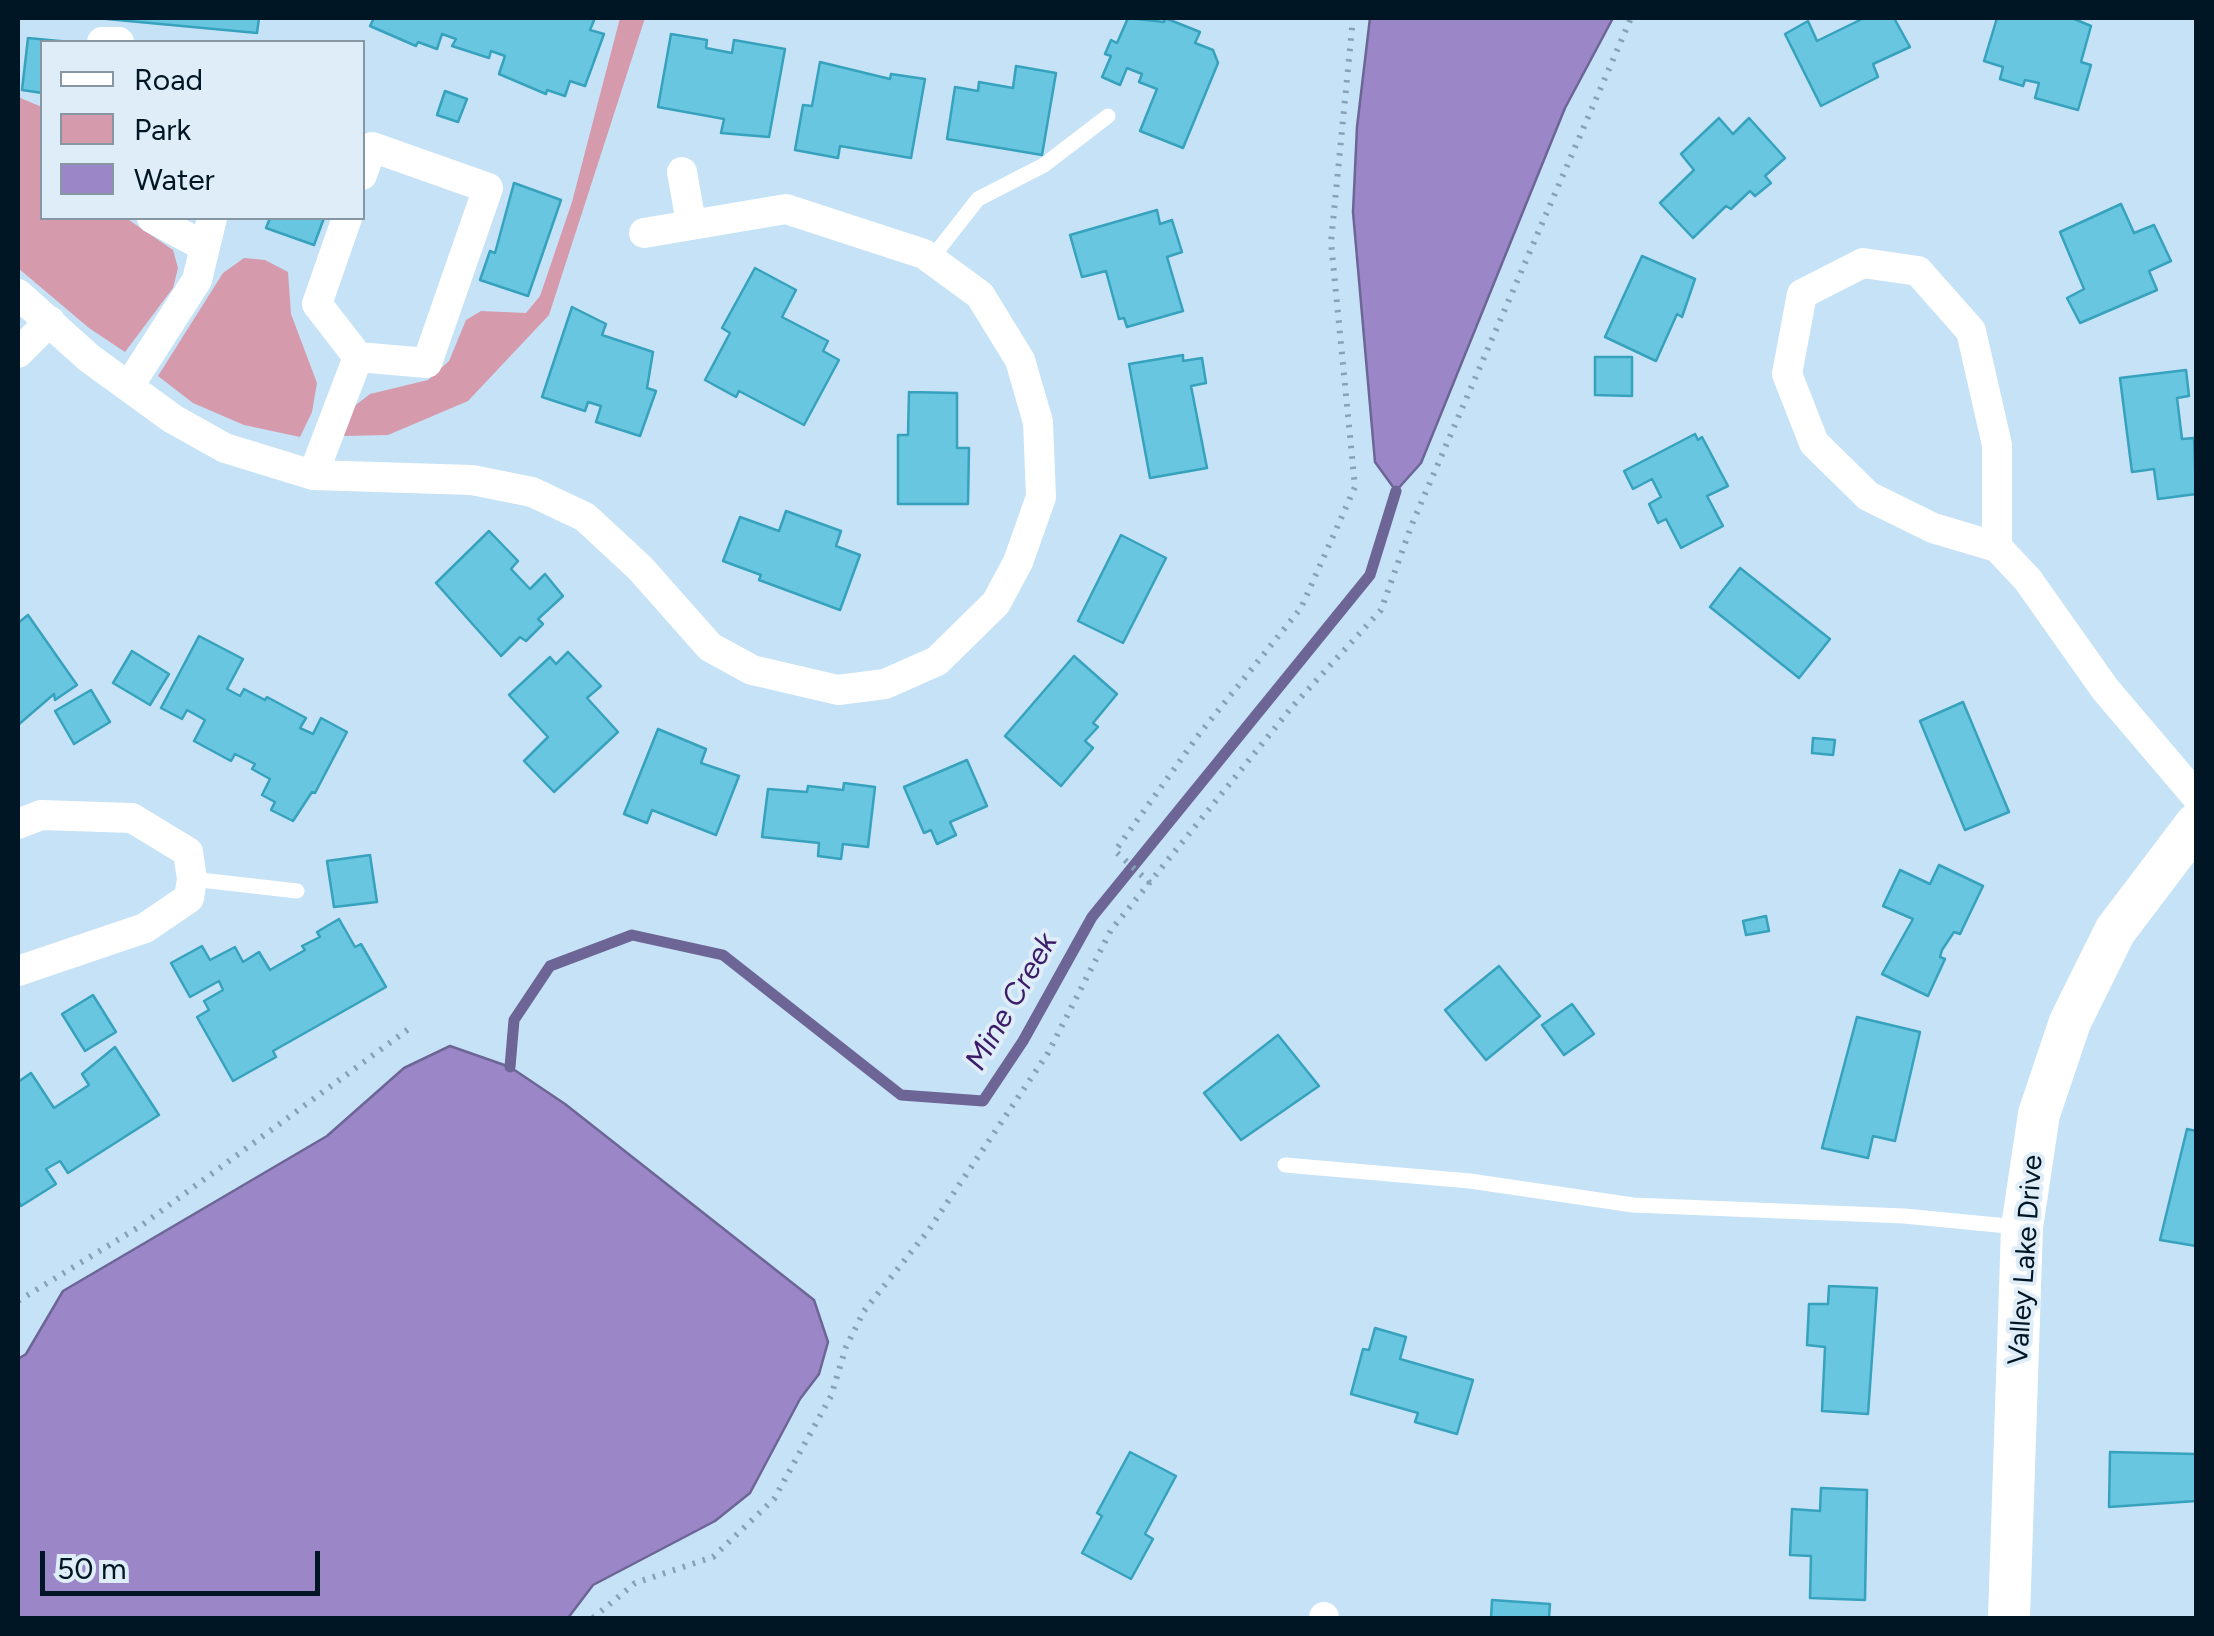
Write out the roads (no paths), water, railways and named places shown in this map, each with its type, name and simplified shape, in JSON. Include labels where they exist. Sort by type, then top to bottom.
[{"type":"street","points":[[347,220],[317,304],[358,357],[427,363],[488,188],[372,148],[365,167]]},
{"type":"street","points":[[682,172],[691,223]]},
{"type":"street","points":[[18,294],[89,358],[173,419],[224,448],[313,475],[472,480],[532,492],[584,518],[640,568],[710,646],[752,670],[838,690],[886,684],[938,661],[996,603],[1018,562],[1041,497],[1038,422],[1020,360],[980,295],[931,259],[853,228],[786,208],[644,234]]},
{"type":"street","points":[[129,386],[198,280],[208,232],[160,220]]},
{"type":"street","points":[[1998,547],[1997,446],[1971,331],[1918,272],[1863,263],[1802,294],[1787,374],[1814,443],[1868,496],[1933,528],[1998,547],[2028,580],[2104,688],[2196,796]]},
{"type":"street","points":[[18,353],[50,321]]},
{"type":"street","points":[[313,475],[358,357]]},
{"type":"street","points":[[18,824],[41,815],[132,818],[188,852],[192,879],[189,898],[145,928],[18,971]]},
{"type":"street","name":"Valley Lake Drive","points":[[2009,1618],[2022,1227],[2039,1114],[2070,1022],[2114,931],[2196,824]]},
{"type":"lane","points":[[931,259],[978,200],[1044,166],[1108,116]]},
{"type":"lane","points":[[192,879],[296,891]]},
{"type":"lane","points":[[1285,1165],[1470,1180],[1632,1206],[1904,1216],[2022,1227]]},
{"type":"water","points":[[1370,18],[1613,18],[1565,108],[1421,463],[1396,491],[1375,462],[1353,212],[1357,127]]},
{"type":"water","points":[[450,1046],[510,1067],[565,1104],[814,1300],[828,1342],[819,1374],[800,1399],[750,1493],[715,1521],[593,1585],[568,1618],[18,1618],[18,1359],[26,1354],[63,1291],[327,1136],[404,1068]]},
{"type":"waterway","name":"Mine Creek","points":[[510,1067],[514,1020],[550,966],[632,935],[723,955],[901,1095],[983,1101],[1023,1041],[1092,917],[1370,575],[1396,491]]}]
